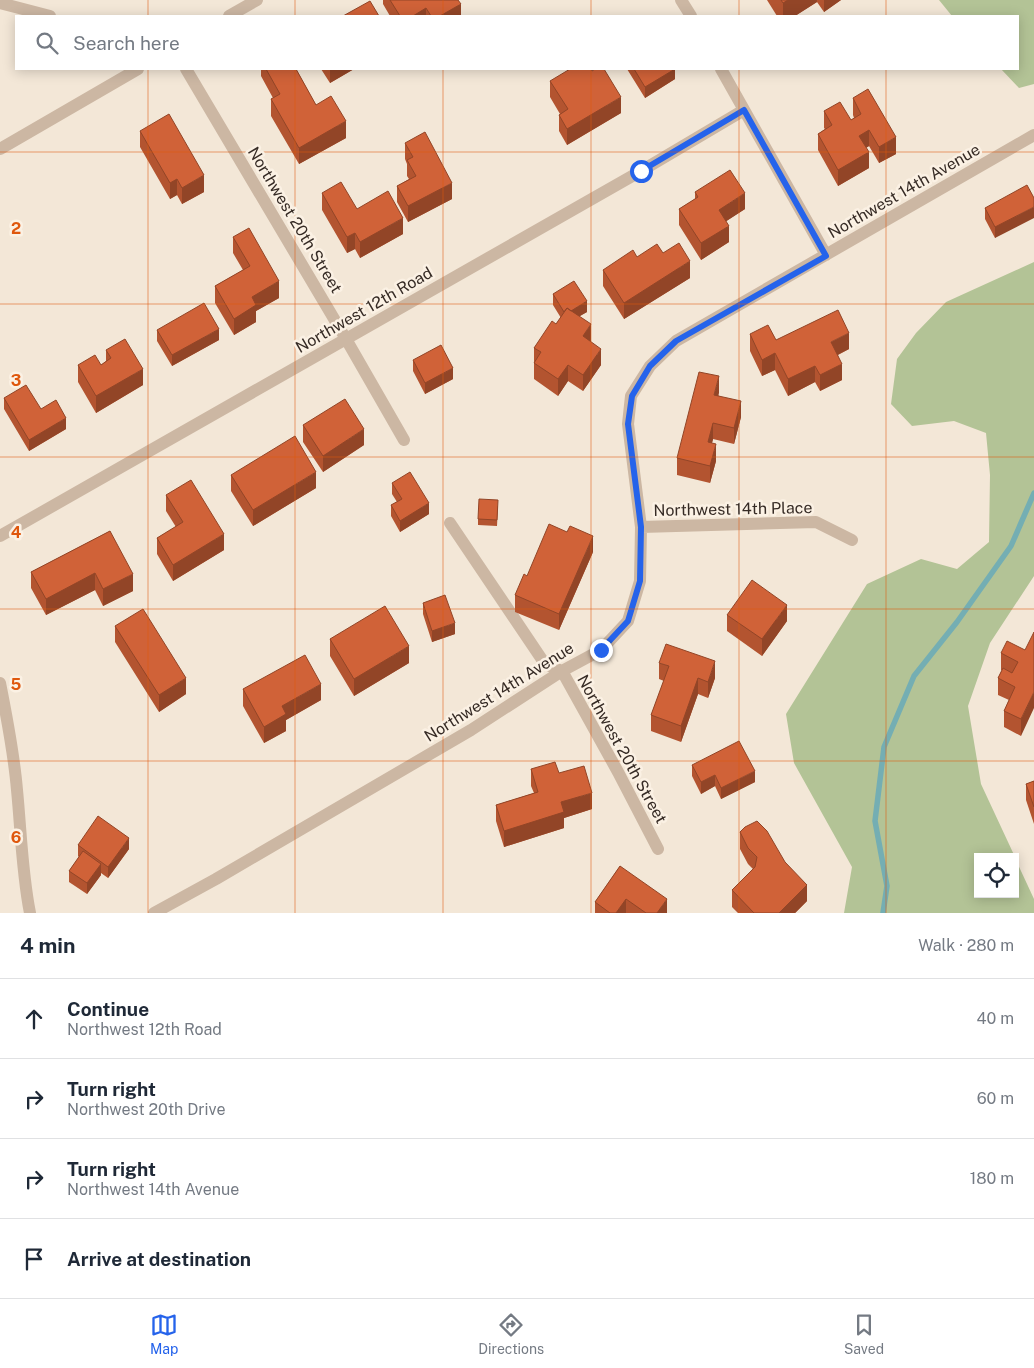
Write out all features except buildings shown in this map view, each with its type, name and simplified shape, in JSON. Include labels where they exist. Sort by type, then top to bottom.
[{"type":"street","points":[[231,15],[257,0]]},
{"type":"street","points":[[682,0],[690,15]]},
{"type":"street","points":[[0,3],[46,15]]},
{"type":"street","points":[[0,149],[136,70]]},
{"type":"street","name":"Northwest 20th Street","points":[[187,70],[404,440]]},
{"type":"street","points":[[722,70],[826,256]]},
{"type":"street","name":"Northwest 12th Road","points":[[0,536],[641,171],[744,110]]},
{"type":"street","name":"Northwest 14th Avenue","points":[[154,913],[471,730],[562,672],[601,650],[628,621],[640,581],[641,527],[628,424],[632,396],[650,366],[676,341],[1034,135]]},
{"type":"street","name":"Northwest 14th Place","points":[[641,527],[816,522],[852,540]]},
{"type":"street","name":"Northwest 20th Street","points":[[450,523],[545,664],[562,672],[618,772],[658,849]]},
{"type":"street","points":[[0,683],[17,787],[26,893],[30,913]]},
{"type":"green space","points":[[939,0],[1034,0],[1034,84],[1019,88],[1002,70],[1019,70],[1019,15],[951,15]]},
{"type":"green space","points":[[1034,262],[1034,576],[990,643],[968,706],[981,784],[1013,853],[974,853],[974,898],[1019,898],[1019,867],[1034,899],[1034,913],[844,913],[852,867],[794,763],[786,714],[867,584],[921,559],[957,569],[989,542],[990,475],[986,433],[954,421],[912,426],[891,404],[897,359],[916,333],[946,302]]},
{"type":"waterway","points":[[883,913],[887,886],[875,821],[884,747],[914,676],[957,622],[1011,546],[1034,493]]},
{"type":"route","points":[[601,650],[628,621],[640,581],[641,527],[628,424],[632,396],[650,366],[676,341],[826,256],[744,110],[641,171]]}]
